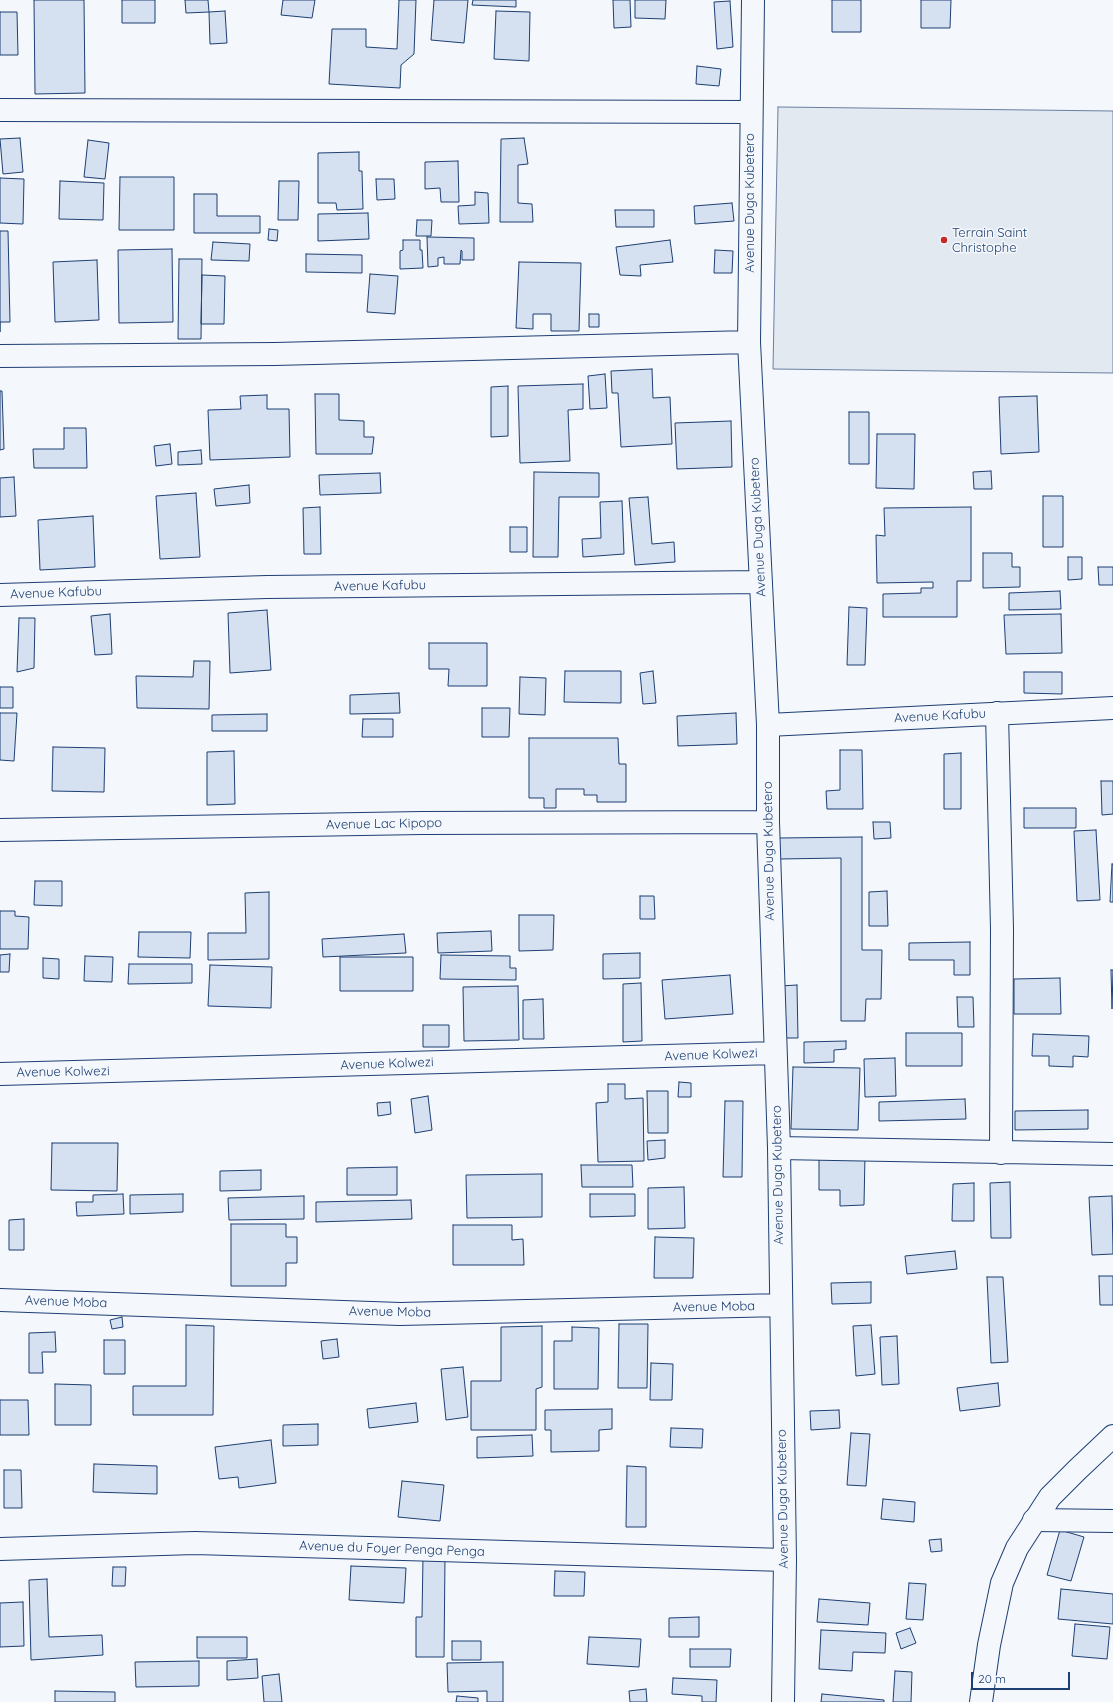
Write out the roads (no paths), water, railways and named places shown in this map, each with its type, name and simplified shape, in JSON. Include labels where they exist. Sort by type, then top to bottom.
[{"type":"street","name":"Avenue Duga Kubetero","points":[[753,0],[749,342],[768,725],[768,822],[779,1148],[780,1305],[785,1560],[783,1702]]},
{"type":"street","points":[[0,110],[751,112]]},
{"type":"street","points":[[0,356],[275,354],[749,342]]},
{"type":"street","name":"Avenue Kafubu","points":[[0,595],[267,587],[761,582]]},
{"type":"street","name":"Avenue Kafubu","points":[[768,725],[997,712],[1113,708]]},
{"type":"street","points":[[997,712],[1002,929],[1001,1153]]},
{"type":"street","name":"Avenue Lac Kipopo","points":[[0,830],[422,823],[768,822]]},
{"type":"street","name":"Avenue Kolwezi","points":[[0,1074],[775,1053]]},
{"type":"street","points":[[779,1148],[1113,1154]]},
{"type":"street","name":"Avenue Moba","points":[[0,1300],[400,1314],[780,1305]]},
{"type":"street","points":[[981,1702],[989,1645],[1002,1583],[1017,1548],[1050,1497],[1076,1470],[1113,1436]]},
{"type":"street","points":[[1034,1520],[1113,1520]]},
{"type":"street","name":"Avenue du Foyer Penga Penga","points":[[0,1549],[195,1543],[785,1560]]},
{"type":"place","name":"Terrain Saint Christophe","points":[[944,240]]}]
